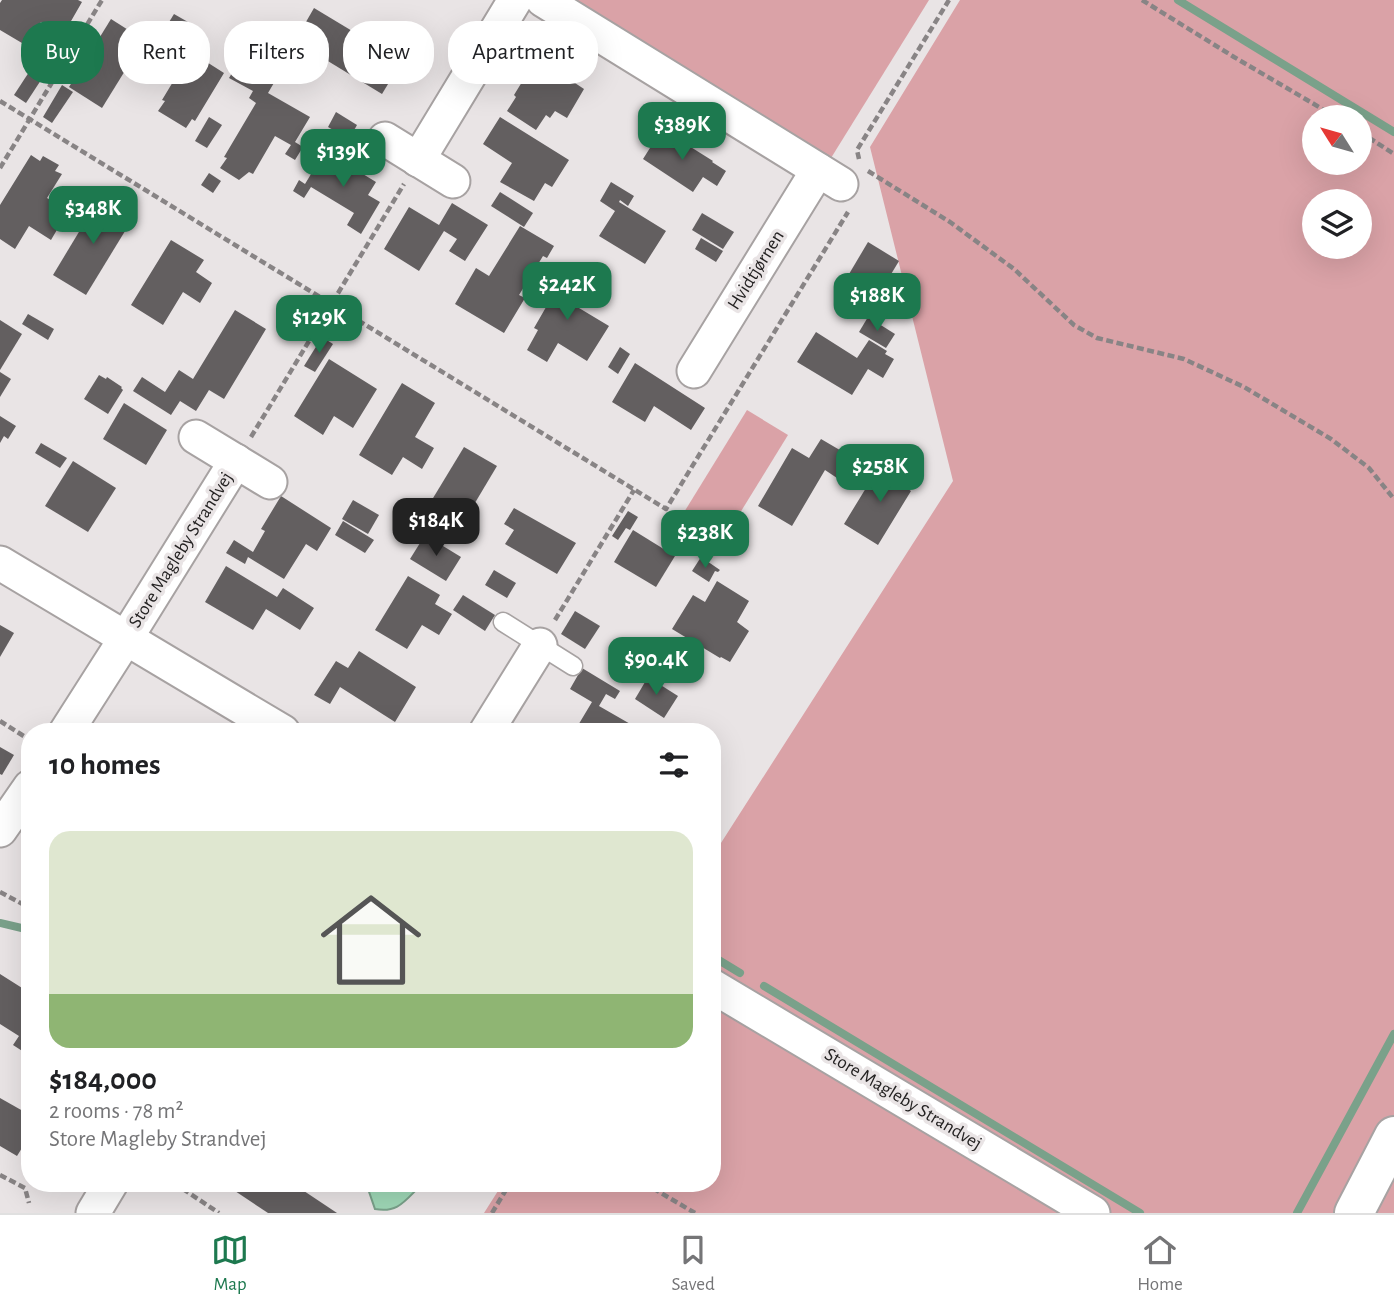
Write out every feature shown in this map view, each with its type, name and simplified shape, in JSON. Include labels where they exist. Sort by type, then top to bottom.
[{"type":"street","points":[[418,160],[515,0]]},
{"type":"street","points":[[543,0],[847,181]]},
{"type":"street","points":[[385,139],[453,181]]},
{"type":"street","name":"Hvidtjørnen","points":[[694,371],[847,181]]},
{"type":"street","name":"Store Magleby Strandvej","points":[[196,437],[270,482]]},
{"type":"street","name":"Store Magleby Strandvej","points":[[126,638],[236,461]]},
{"type":"street","name":"Store Magleby Strandvej","points":[[0,563],[268,723]]},
{"type":"street","points":[[72,723],[126,638]]},
{"type":"street","points":[[492,723],[540,645]]},
{"type":"street","points":[[0,830],[21,800]]},
{"type":"street","name":"Store Magleby Strandvej","points":[[721,991],[1093,1213]]},
{"type":"street","points":[[1354,1213],[1394,1136]]},
{"type":"street","points":[[93,1213],[106,1192]]},
{"type":"lane","points":[[503,622],[573,666]]},
{"type":"path","points":[[0,168],[102,0]]},
{"type":"path","points":[[0,101],[666,509],[847,181],[857,150],[949,0]]},
{"type":"path","points":[[1142,0],[1316,105]]},
{"type":"path","points":[[1372,139],[1394,153]]},
{"type":"path","points":[[236,461],[418,160]]},
{"type":"path","points":[[847,181],[950,222],[1014,269],[1074,325],[1097,338],[1184,359],[1244,387],[1331,439],[1368,468],[1394,499]]},
{"type":"path","points":[[540,645],[634,489]]},
{"type":"path","points":[[0,721],[21,734]]},
{"type":"path","points":[[0,892],[21,903]]},
{"type":"path","points":[[0,1175],[21,1186]]},
{"type":"path","points":[[26,1192],[29,1203]]},
{"type":"path","points":[[187,1192],[218,1213]]},
{"type":"path","points":[[492,1213],[505,1192]]},
{"type":"path","points":[[659,1192],[695,1213]]},
{"type":"shaded area","points":[[574,0],[929,0],[831,158]]},
{"type":"shaded area","points":[[960,0],[1394,0],[1394,1213],[484,1213],[497,1192],[721,1192],[721,843],[953,481],[870,147]]},
{"type":"shaded area","points":[[747,410],[788,435],[711,560],[670,535]]},
{"type":"shaded area","points":[[369,1192],[414,1192],[395,1208],[375,1209]]},
{"type":"building","points":[[2,0],[82,2],[71,21],[21,21],[21,42],[0,30]]},
{"type":"building","points":[[314,8],[343,25],[343,70],[329,62],[329,21],[307,21]]},
{"type":"building","points":[[174,14],[186,21],[170,21]]},
{"type":"building","points":[[111,19],[118,23],[118,82],[102,108],[69,87],[71,84],[104,84],[104,30]]},
{"type":"building","points":[[210,64],[224,73],[195,121],[192,119],[186,128],[158,111],[165,101],[162,100],[172,84],[210,84]]},
{"type":"building","points":[[21,84],[38,84],[26,103],[14,95]]},
{"type":"building","points":[[240,84],[273,84],[268,93],[310,117],[295,142],[303,147],[295,160],[285,154],[291,145],[275,136],[253,174],[249,172],[239,180],[220,168],[256,103],[249,98],[253,91]]},
{"type":"building","points":[[366,84],[388,84],[382,94]]},
{"type":"building","points":[[521,84],[576,84],[584,89],[567,118],[555,111],[550,118],[546,115],[536,130],[507,111],[516,97],[514,95]]},
{"type":"building","points":[[62,85],[73,92],[52,123],[43,117]]},
{"type":"building","points":[[336,112],[357,125],[349,139],[328,127]]},
{"type":"building","points":[[209,117],[222,125],[207,148],[195,141]]},
{"type":"building","points":[[500,117],[569,160],[552,187],[545,183],[534,201],[500,182],[512,163],[483,144]]},
{"type":"building","points":[[662,129],[726,171],[717,186],[703,177],[693,192],[643,159]]},
{"type":"building","points":[[325,151],[376,182],[368,195],[380,202],[361,234],[347,225],[354,213],[311,187],[304,198],[293,191],[299,180],[305,184]]},
{"type":"building","points":[[31,155],[40,161],[43,156],[59,165],[55,171],[62,174],[47,198],[68,211],[51,240],[29,226],[15,249],[0,239],[0,205]]},
{"type":"building","points":[[209,173],[221,181],[213,193],[201,185]]},
{"type":"building","points":[[611,182],[634,196],[628,206],[620,200],[619,202],[666,231],[645,264],[599,236],[615,211],[600,201]]},
{"type":"building","points":[[500,192],[533,213],[524,227],[491,206]]},
{"type":"building","points":[[100,197],[133,218],[86,295],[53,275]]},
{"type":"building","points":[[452,203],[488,225],[465,261],[449,251],[457,239],[444,231],[419,271],[384,249],[409,207],[439,225]]},
{"type":"building","points":[[702,213],[734,232],[723,249],[692,230]]},
{"type":"building","points":[[520,226],[554,246],[547,258],[543,256],[519,295],[525,298],[504,333],[455,304],[476,268],[489,276]]},
{"type":"building","points":[[701,238],[723,251],[716,262],[695,249]]},
{"type":"building","points":[[171,240],[204,260],[196,272],[212,283],[200,303],[183,292],[163,325],[131,305]]},
{"type":"building","points":[[868,242],[899,261],[867,314],[836,296]]},
{"type":"building","points":[[567,264],[596,282],[588,294],[562,279],[554,293],[609,326],[587,361],[558,343],[547,362],[527,350],[538,330],[534,328],[553,295],[547,292]]},
{"type":"building","points":[[235,310],[266,329],[224,399],[209,390],[196,411],[180,401],[171,415],[133,391],[142,377],[165,392],[179,370],[193,379]]},
{"type":"building","points":[[28,314],[54,329],[48,340],[22,324]]},
{"type":"building","points":[[868,317],[895,334],[886,348],[859,332]]},
{"type":"building","points":[[0,320],[22,334],[0,370]]},
{"type":"building","points":[[816,332],[857,358],[869,340],[887,351],[885,354],[894,359],[883,378],[868,369],[852,395],[797,362]]},
{"type":"building","points":[[322,337],[333,344],[315,372],[304,366]]},
{"type":"building","points":[[620,347],[630,354],[618,374],[608,367]]},
{"type":"building","points":[[329,359],[377,389],[353,428],[334,416],[323,435],[294,416]]},
{"type":"building","points":[[635,363],[705,408],[691,430],[654,406],[645,422],[612,402]]},
{"type":"building","points":[[0,372],[11,379],[0,397]]},
{"type":"building","points":[[99,375],[106,379],[107,377],[123,390],[108,414],[84,399]]},
{"type":"building","points":[[402,383],[435,403],[415,437],[434,448],[422,469],[403,457],[392,475],[359,455]]},
{"type":"building","points":[[124,403],[167,430],[146,465],[103,439]]},
{"type":"building","points":[[0,416],[16,426],[8,439],[4,436],[0,443]]},
{"type":"building","points":[[821,439],[850,456],[837,478],[825,470],[792,526],[758,506],[792,448],[809,458]]},
{"type":"building","points":[[41,443],[67,458],[60,468],[35,453]]},
{"type":"building","points":[[464,447],[497,466],[460,528],[427,508]]},
{"type":"building","points":[[73,461],[116,488],[88,532],[45,506]]},
{"type":"building","points":[[894,464],[916,477],[908,489],[911,491],[878,545],[844,524],[877,470],[886,476]]},
{"type":"building","points":[[281,496],[331,528],[317,551],[306,544],[284,579],[248,557],[245,564],[226,553],[234,540],[253,552],[265,531],[261,529]]},
{"type":"building","points":[[353,500],[379,515],[368,534],[342,519]]},
{"type":"building","points":[[514,508],[576,543],[557,574],[505,544],[514,530],[504,524]]},
{"type":"building","points":[[628,511],[638,517],[630,530],[626,528],[618,540],[612,536]]},
{"type":"building","points":[[343,521],[374,540],[365,553],[335,535]]},
{"type":"building","points":[[633,530],[675,556],[656,587],[614,562]]},
{"type":"building","points":[[425,535],[461,557],[446,581],[410,559]]},
{"type":"building","points":[[701,557],[720,570],[715,571],[709,582],[692,571]]},
{"type":"building","points":[[226,566],[277,597],[283,588],[314,608],[300,630],[266,609],[253,630],[205,602]]},
{"type":"building","points":[[494,570],[516,583],[507,598],[485,585]]},
{"type":"building","points":[[408,576],[440,595],[435,604],[452,614],[439,635],[422,625],[407,649],[375,630]]},
{"type":"building","points":[[717,581],[749,601],[737,622],[749,631],[730,662],[672,629],[693,595],[705,602]]},
{"type":"building","points":[[463,595],[495,615],[485,631],[453,610]]},
{"type":"building","points":[[575,611],[600,626],[585,649],[561,634]]},
{"type":"building","points":[[0,625],[14,633],[0,657]]},
{"type":"building","points":[[359,651],[416,687],[395,722],[340,687],[330,704],[314,695],[336,661],[348,668]]},
{"type":"building","points":[[582,668],[620,691],[615,699],[606,694],[599,706],[629,723],[579,723],[592,702],[570,689]]},
{"type":"building","points":[[648,677],[678,696],[664,718],[635,699]]},
{"type":"building","points":[[0,747],[14,755],[2,775],[0,774]]},
{"type":"building","points":[[0,974],[21,987],[21,1050],[13,1045],[19,1036],[0,1024]]},
{"type":"building","points":[[0,1098],[21,1110],[21,1150],[17,1156],[0,1146]]},
{"type":"building","points":[[236,1192],[306,1192],[337,1213],[268,1213]]},
{"type":"waterway","points":[[1178,0],[1394,132]]},
{"type":"waterway","points":[[0,923],[21,928]]},
{"type":"waterway","points":[[721,961],[740,973]]},
{"type":"waterway","points":[[764,986],[1140,1213]]},
{"type":"waterway","points":[[1297,1213],[1394,1034]]}]
